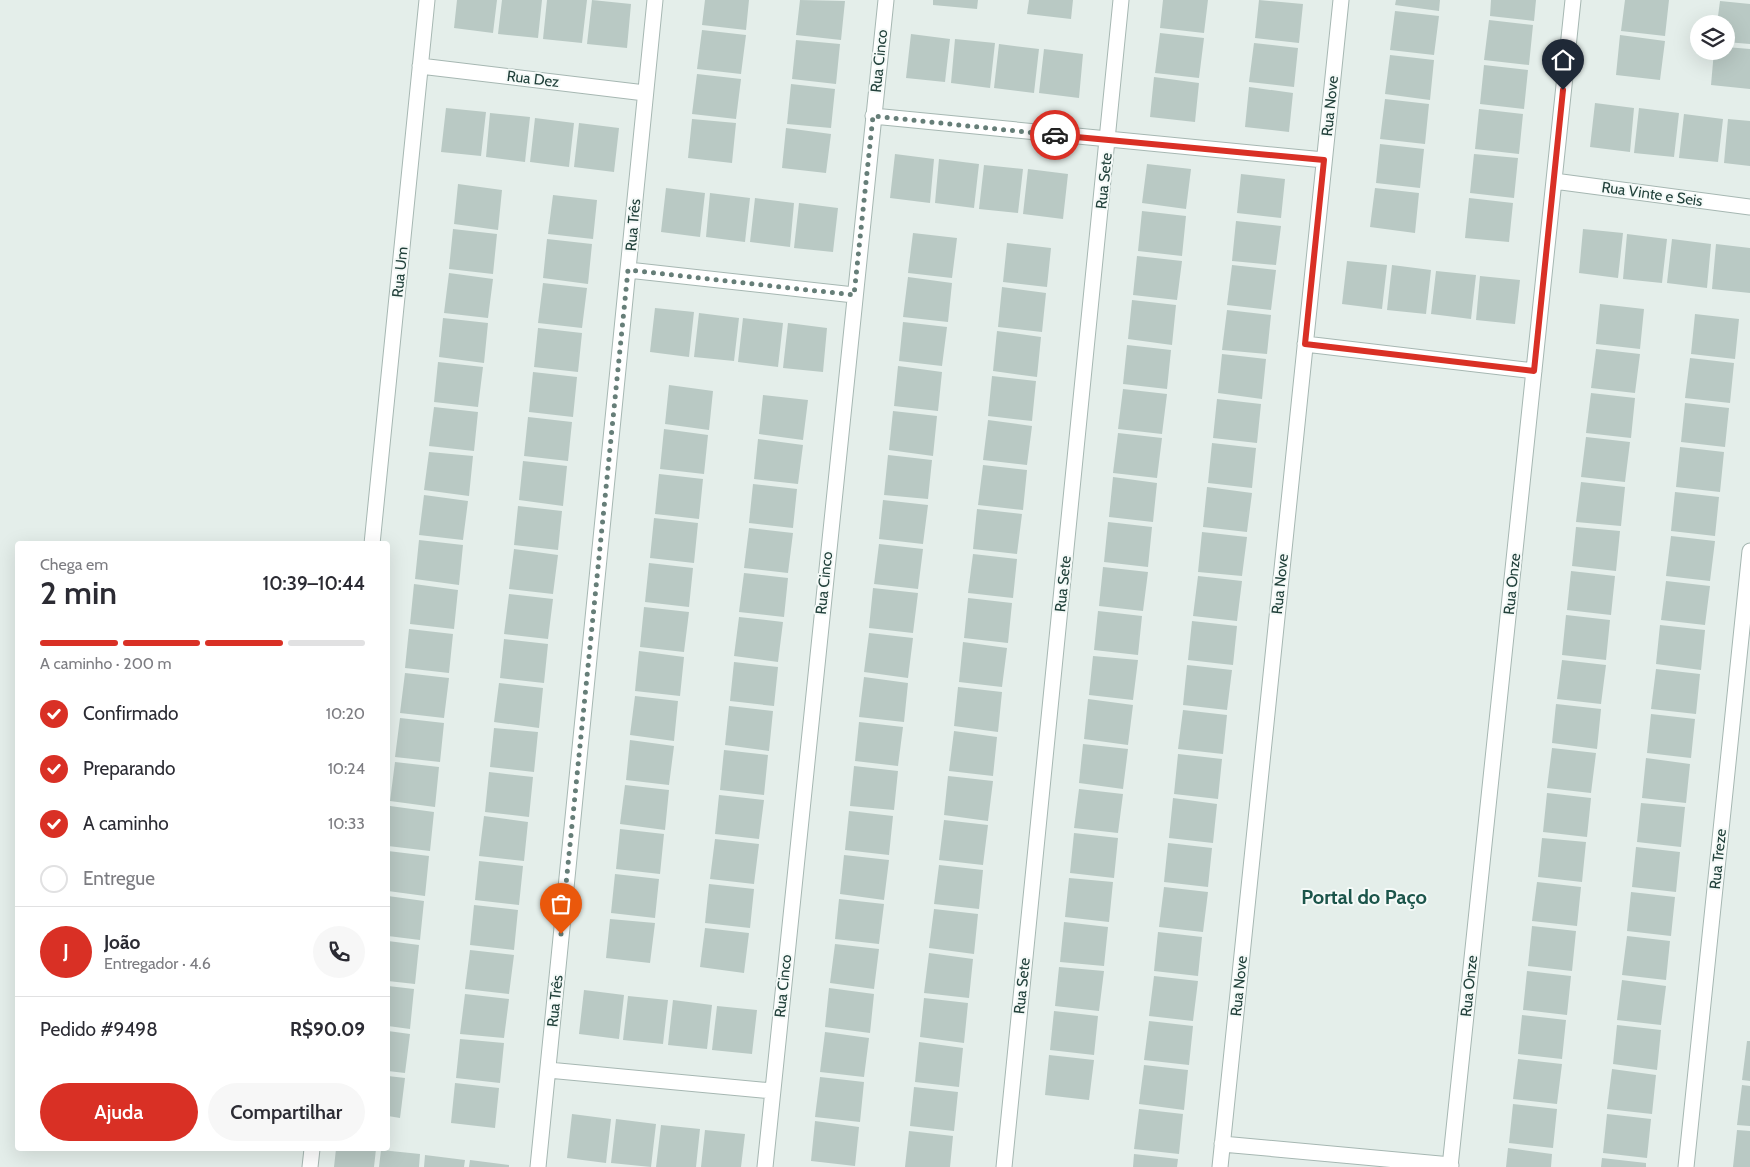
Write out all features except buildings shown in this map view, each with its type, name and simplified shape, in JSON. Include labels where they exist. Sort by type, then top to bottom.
[{"type":"street","name":"Rua Um","points":[[372,541],[427,0]]},
{"type":"street","name":"Rua Três","points":[[538,1167],[655,0]]},
{"type":"street","name":"Rua Cinco","points":[[765,1167],[886,0]]},
{"type":"street","name":"Rua Sete","points":[[1004,1167],[1121,0]]},
{"type":"street","name":"Rua Nove","points":[[1220,1167],[1341,0]]},
{"type":"street","name":"Rua Onze","points":[[1450,1166],[1573,0]]},
{"type":"street","name":"Rua Dez","points":[[420,66],[645,93]]},
{"type":"street","points":[[873,116],[1324,160]]},
{"type":"street","name":"Rua Vinte e Seis","points":[[1554,181],[1750,207]]},
{"type":"street","points":[[628,270],[854,295]]},
{"type":"street","points":[[1305,344],[1534,371]]},
{"type":"street","name":"Rua Treze","points":[[1686,1167],[1750,551]]},
{"type":"street","points":[[548,1070],[772,1090]]},
{"type":"street","points":[[1222,1144],[1450,1166]]},
{"type":"street","points":[[310,1167],[312,1151]]},
{"type":"way so far","points":[[561,934],[628,270],[854,295],[873,116],[1055,135]]},
{"type":"district","name":"Portal do Paço","points":[[1364,897]]},
{"type":"route","points":[[1055,135],[1324,160],[1305,344],[1534,371],[1563,90]]}]
